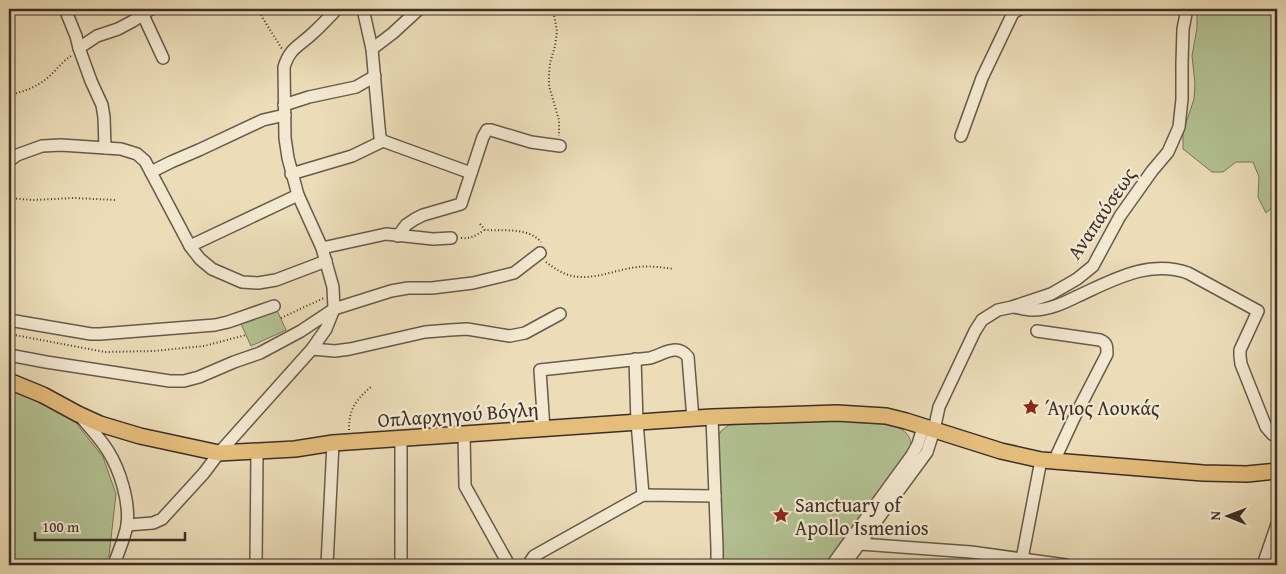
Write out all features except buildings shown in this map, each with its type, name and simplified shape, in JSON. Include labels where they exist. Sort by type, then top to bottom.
[{"type":"main road","name":"Οπλαρχηγού Βόγλη","points":[[9,381],[43,395],[100,424],[140,436],[219,453],[258,452],[333,443],[693,418],[837,413],[886,416],[1001,451],[1048,461],[1203,474],[1247,474],[1277,471]]},
{"type":"street","points":[[65,9],[91,81],[102,104],[105,148]]},
{"type":"street","points":[[127,525],[153,523],[162,519],[312,349],[326,329],[334,309],[333,287],[322,248],[298,195],[291,174],[285,138],[284,67],[287,57],[297,46],[311,36],[337,9]]},
{"type":"street","points":[[363,9],[372,49],[380,137],[383,141],[471,173]]},
{"type":"street","points":[[372,49],[394,33],[419,9]]},
{"type":"street","points":[[961,136],[982,78],[1013,13],[1020,9]]},
{"type":"street","name":"Αναπαύσεως","points":[[854,548],[926,452],[928,428],[974,331],[982,320],[998,310],[1051,294],[1078,279],[1093,266],[1120,216],[1168,152],[1179,127],[1182,99],[1183,29],[1187,9]]},
{"type":"street","points":[[79,48],[97,36],[118,28],[147,12],[163,58]]},
{"type":"street","points":[[151,172],[309,97],[356,87],[375,76]]},
{"type":"street","points":[[398,236],[406,225],[415,219],[461,204],[487,130],[531,142],[560,146]]},
{"type":"street","points":[[291,174],[352,156],[383,141]]},
{"type":"street","points":[[9,161],[17,155],[42,146],[62,145],[121,149],[137,154],[145,161],[190,246],[212,269],[242,282],[258,283],[276,280],[326,261]]},
{"type":"street","points":[[190,246],[298,195]]},
{"type":"street","points":[[322,248],[386,234],[433,239],[451,238]]},
{"type":"street","points":[[9,355],[170,381],[184,381],[260,353],[301,331],[334,309],[391,291],[473,283],[514,273],[538,254]]},
{"type":"street","points":[[1012,307],[1034,310],[1058,305],[1122,276],[1147,269],[1176,269],[1188,273],[1258,311],[1240,350],[1241,364],[1266,428],[1277,437]]},
{"type":"street","points":[[9,320],[90,334],[100,334],[215,325],[274,306]]},
{"type":"street","points":[[312,349],[336,351],[426,332],[450,330],[467,329],[510,336],[526,333],[560,314]]},
{"type":"street","points":[[1022,562],[1048,461],[1074,418],[1106,354],[1107,348],[1106,343],[1100,340],[1038,332]]},
{"type":"street","points":[[544,429],[540,370],[650,358],[670,350],[684,352],[688,357],[693,418]]},
{"type":"street","points":[[635,359],[637,422],[643,495]]},
{"type":"street","points":[[78,414],[98,436],[108,452],[124,489],[128,506],[127,525],[114,565]]},
{"type":"street","points":[[712,417],[717,565]]},
{"type":"street","points":[[464,434],[465,486],[509,565]]},
{"type":"street","points":[[401,438],[401,565]]},
{"type":"street","points":[[327,565],[333,443]]},
{"type":"street","points":[[256,565],[258,452]]},
{"type":"street","points":[[528,565],[534,556],[643,495],[715,496]]},
{"type":"street","points":[[1263,565],[1277,524]]},
{"type":"street","points":[[844,565],[854,548]]},
{"type":"street","points":[[832,565],[854,548],[971,552],[1022,562],[1066,565]]},
{"type":"path","points":[[257,9],[287,57]]},
{"type":"path","points":[[553,9],[557,31],[549,75],[559,120],[560,146]]},
{"type":"path","points":[[9,95],[22,92],[42,82],[79,48]]},
{"type":"path","points":[[9,198],[33,200],[74,198],[116,200]]},
{"type":"path","points":[[480,224],[484,230]]},
{"type":"path","points":[[451,238],[468,238],[476,236],[484,230],[517,231],[532,234],[542,243],[542,249],[538,254],[562,272],[575,277],[600,276],[646,266],[674,269]]},
{"type":"path","points":[[281,318],[333,294]]},
{"type":"path","points":[[9,334],[105,352],[154,351],[204,346],[246,335]]},
{"type":"path","points":[[349,442],[349,423],[352,409],[360,396],[372,386]]},
{"type":"green space","points":[[1197,9],[1277,9],[1277,204],[1266,213],[1258,197],[1259,177],[1253,162],[1236,162],[1223,172],[1212,172],[1183,149],[1183,132],[1194,99],[1195,84],[1192,56],[1197,28]]},
{"type":"green space","points":[[276,308],[286,330],[251,346],[241,324]]},
{"type":"green space","points":[[9,388],[73,419],[103,457],[116,494],[109,556],[99,565],[9,565]]},
{"type":"green space","points":[[852,419],[878,422],[897,427],[905,432],[911,446],[905,461],[828,565],[722,565],[716,441],[721,431],[729,425]]},
{"type":"place","name":"Άγιος Λουκάς","points":[[1031,407]]},
{"type":"place","name":"Sanctuary of Apollo Ismenios","points":[[781,515]]}]
